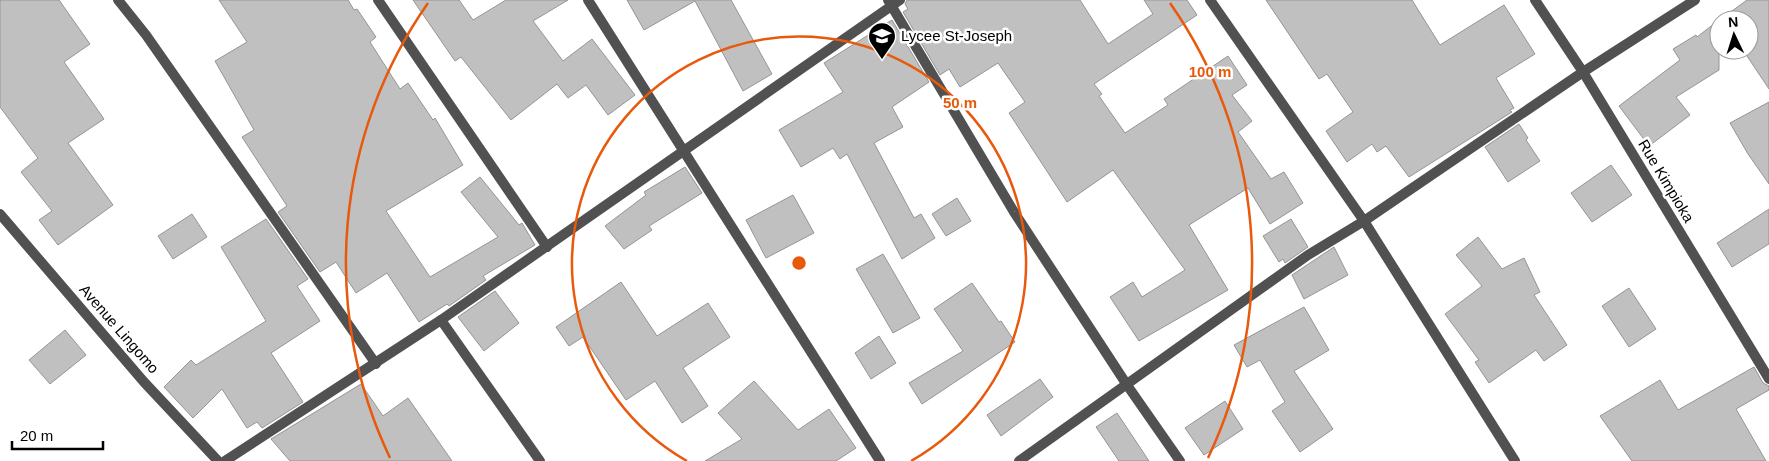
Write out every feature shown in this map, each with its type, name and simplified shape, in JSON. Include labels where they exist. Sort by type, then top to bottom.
[{"type":"street","points":[[118,0],[146,36],[376,364]]},
{"type":"street","points":[[378,0],[547,247]]},
{"type":"street","points":[[588,0],[880,461]]},
{"type":"street","points":[[1210,0],[1364,221],[1515,461]]},
{"type":"street","name":"Rue Kimpioka","points":[[1535,0],[1583,72],[1769,379]]},
{"type":"street","points":[[1019,461],[1308,255],[1364,221],[1583,72],[1695,0]]},
{"type":"street","points":[[226,461],[441,320],[682,151],[789,79],[893,2],[1014,212],[1127,385],[1180,461]]},
{"type":"street","name":"Avenue Lingomo","points":[[0,214],[144,382],[218,461]]},
{"type":"street","points":[[441,320],[540,461]]},
{"type":"building","points":[[0,0],[59,0],[90,44],[64,62],[104,119],[68,143],[113,205],[58,245],[39,220],[52,211],[21,172],[38,158],[0,107]]},
{"type":"building","points":[[219,0],[348,0],[354,10],[357,9],[376,37],[370,42],[400,89],[408,83],[433,120],[435,118],[463,165],[386,211],[430,277],[498,237],[461,192],[480,177],[519,225],[522,223],[535,245],[483,276],[486,280],[449,306],[447,304],[419,322],[387,273],[356,293],[336,262],[320,272],[278,212],[287,206],[242,137],[254,130],[215,61],[247,42]]},
{"type":"building","points":[[413,0],[459,0],[473,20],[506,0],[568,0],[533,21],[563,61],[592,39],[635,95],[608,115],[586,85],[568,98],[557,84],[511,120],[461,57],[455,61]]},
{"type":"building","points":[[627,0],[731,0],[772,74],[743,91],[695,1],[644,30]]},
{"type":"building","points":[[907,0],[1080,0],[1108,44],[1153,14],[1144,0],[1187,0],[1197,15],[1094,84],[1102,94],[1099,96],[1125,133],[1168,105],[1164,99],[1228,56],[1247,85],[1232,95],[1252,121],[1238,132],[1271,179],[1284,172],[1303,203],[1270,224],[1248,188],[1189,225],[1228,290],[1139,341],[1110,297],[1133,282],[1142,297],[1185,270],[1113,170],[1067,202],[1009,113],[1025,102],[998,63],[960,87],[949,69],[940,75],[903,12],[908,9],[905,4]]},
{"type":"building","points":[[1266,0],[1412,0],[1440,45],[1504,5],[1535,54],[1496,78],[1514,108],[1510,110],[1512,112],[1409,177],[1386,146],[1377,152],[1372,144],[1347,162],[1326,131],[1353,112],[1327,74],[1319,79]]},
{"type":"building","points":[[1747,0],[1769,0],[1769,89],[1750,60],[1759,60],[1759,10],[1733,10]]},
{"type":"building","points":[[892,20],[929,82],[892,107],[903,127],[874,143],[914,218],[921,214],[935,238],[902,259],[847,154],[840,159],[833,148],[801,167],[779,130],[843,92],[824,63]]},
{"type":"building","points":[[1709,28],[1709,60],[1719,60],[1719,70],[1676,97],[1690,115],[1649,146],[1619,106],[1680,60],[1673,49],[1696,35],[1697,37]]},
{"type":"building","points":[[1769,102],[1769,184],[1748,154],[1730,123]]},
{"type":"building","points":[[1519,124],[1528,138],[1526,140],[1540,161],[1508,182],[1485,147]]},
{"type":"building","points":[[1611,165],[1632,195],[1592,222],[1571,193]]},
{"type":"building","points":[[685,167],[702,193],[649,226],[652,230],[624,249],[605,226],[646,195],[644,192]]},
{"type":"building","points":[[793,195],[814,233],[766,258],[746,220]]},
{"type":"building","points":[[957,198],[971,221],[946,236],[932,214]]},
{"type":"building","points":[[1769,209],[1769,244],[1732,267],[1717,243]]},
{"type":"building","points":[[192,214],[207,237],[173,259],[158,236]]},
{"type":"building","points":[[266,219],[308,279],[297,286],[320,321],[271,353],[303,402],[262,428],[257,422],[247,428],[222,389],[193,418],[164,387],[191,360],[196,365],[266,321],[221,247]]},
{"type":"building","points":[[1291,219],[1308,247],[1285,263],[1283,259],[1279,262],[1263,236]]},
{"type":"building","points":[[1478,237],[1502,269],[1524,258],[1540,292],[1534,295],[1567,345],[1544,361],[1536,350],[1489,383],[1475,362],[1479,360],[1445,314],[1482,286],[1456,255]]},
{"type":"building","points":[[1334,247],[1348,275],[1304,299],[1292,275]]},
{"type":"building","points":[[883,254],[920,318],[893,333],[856,269]]},
{"type":"building","points":[[621,282],[657,336],[708,303],[730,337],[683,368],[708,406],[682,423],[655,381],[626,400],[583,337],[569,346],[556,327]]},
{"type":"building","points":[[972,283],[1015,342],[922,404],[909,383],[963,351],[934,309]]},
{"type":"building","points":[[1629,288],[1656,329],[1629,347],[1602,306]]},
{"type":"building","points":[[495,291],[519,323],[484,351],[458,317]]},
{"type":"building","points":[[1304,307],[1329,350],[1294,371],[1333,429],[1300,452],[1272,411],[1285,402],[1260,360],[1247,367],[1234,345]]},
{"type":"building","points":[[65,330],[86,355],[50,384],[29,360]]},
{"type":"building","points":[[879,336],[896,363],[871,379],[855,353]]},
{"type":"building","points":[[1754,367],[1763,383],[1769,386],[1769,390],[1736,409],[1766,461],[1632,461],[1600,416],[1660,380],[1678,410]]},
{"type":"building","points":[[1040,379],[1053,397],[1001,436],[987,415]]},
{"type":"building","points":[[754,381],[798,430],[829,409],[856,448],[836,461],[705,461],[742,439],[718,413]]},
{"type":"building","points":[[361,384],[383,416],[408,398],[452,461],[290,461],[271,439]]},
{"type":"building","points":[[1225,401],[1243,429],[1204,455],[1185,428]]},
{"type":"building","points":[[1117,413],[1149,461],[1119,461],[1096,427]]},
{"type":"place","name":"Lycee St-Joseph","points":[[882,60]]}]
